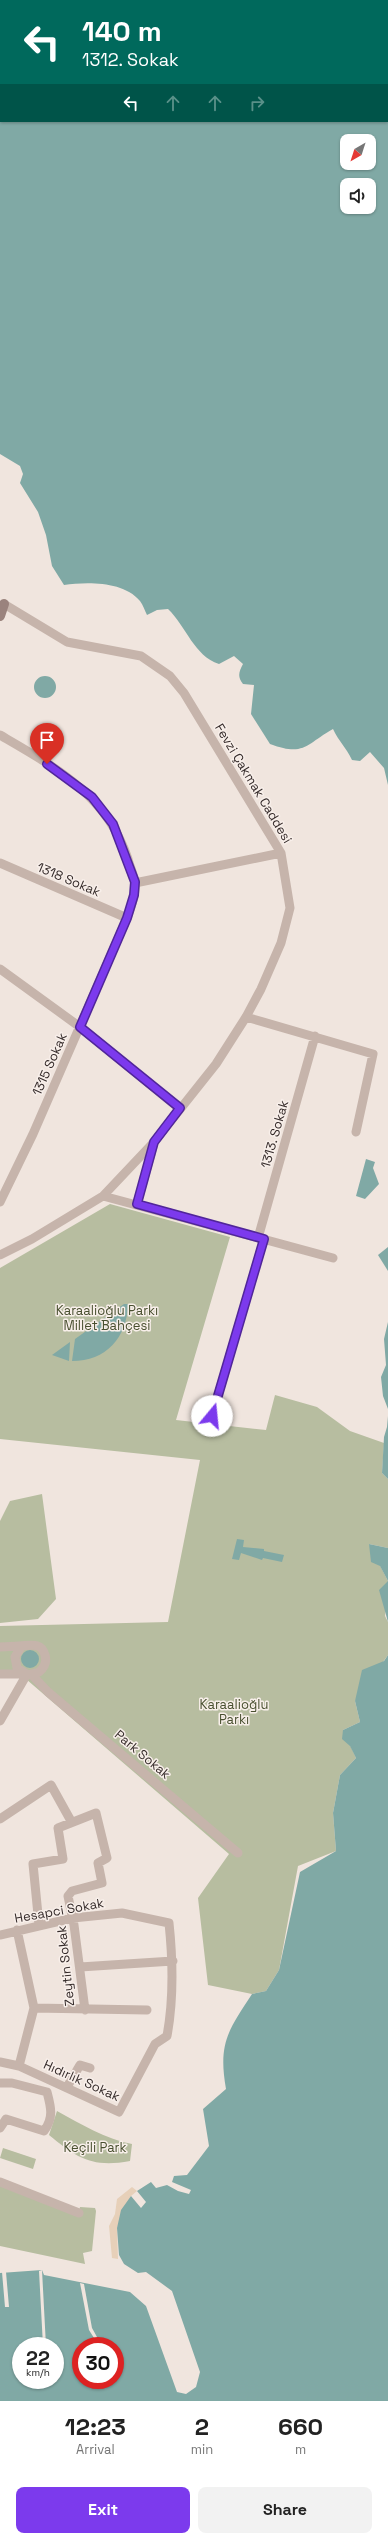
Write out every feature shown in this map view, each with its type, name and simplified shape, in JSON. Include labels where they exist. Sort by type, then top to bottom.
[{"type":"street","name":"Fevzi Çakmak Caddesi","points":[[0,616],[1,603],[67,642],[141,656],[170,676],[184,693],[281,853],[290,908],[281,943],[261,990],[246,1017],[216,1064],[154,1142],[103,1196],[32,1239],[0,1255]]},
{"type":"street","name":"1315 Sokak","points":[[0,735],[37,757],[92,797],[113,824],[135,882],[134,895],[127,918],[33,1134],[0,1202]]},
{"type":"street","points":[[135,882],[281,853]]},
{"type":"street","name":"1318 Sokak","points":[[0,863],[127,918]]},
{"type":"street","points":[[0,969],[80,1027],[180,1108]]},
{"type":"street","points":[[246,1017],[373,1054],[356,1132]]},
{"type":"street","name":"1313. Sokak","points":[[212,1416],[315,1036]]},
{"type":"street","points":[[137,1204],[154,1142]]},
{"type":"street","points":[[103,1196],[333,1258]]},
{"type":"street","points":[[0,1646],[21,1646],[32,1644],[40,1647],[45,1654],[46,1662],[42,1669],[28,1674],[0,1674]]},
{"type":"street","points":[[21,1646],[16,1653],[14,1661],[17,1668],[28,1674]]},
{"type":"street","points":[[0,1721],[28,1674]]},
{"type":"street","name":"Park Sokak","points":[[28,1674],[238,1853]]},
{"type":"street","points":[[0,1819],[51,1785],[71,1821],[58,1828],[63,1859],[33,1864],[39,1925]]},
{"type":"street","name":"Zeytin Sokak","points":[[34,2008],[85,2010],[73,1918],[68,1896],[72,1891],[102,1883],[98,1864],[107,1858],[96,1813],[71,1821]]},
{"type":"street","name":"Hesapci Sokak","points":[[0,1935],[73,1918],[122,1913],[169,1923]]},
{"type":"street","name":"Hıdırlık Sokak","points":[[0,2062],[20,2066],[119,2112],[155,2044],[167,2036],[172,2011],[173,1961],[169,1923]]},
{"type":"street","points":[[17,1930],[34,2008],[20,2066]]},
{"type":"street","points":[[80,1967],[173,1961]]},
{"type":"street","points":[[85,2010],[148,2010]]},
{"type":"street","points":[[67,2087],[80,2065],[90,2068]]},
{"type":"street","points":[[47,2092],[55,2082]]},
{"type":"street","points":[[0,2083],[12,2083],[47,2092]]},
{"type":"street","points":[[0,2128],[6,2118],[44,2131],[51,2122],[52,2111],[47,2092]]},
{"type":"street","points":[[0,2182],[80,2213]]},
{"type":"green space","name":"Karaalioğlu Parkı","points":[[110,1204],[230,1237],[176,1420],[266,1430],[275,1395],[317,1407],[350,1431],[384,1443],[382,1473],[388,1479],[388,1548],[369,1544],[388,1581],[385,1616],[388,1622],[388,1655],[355,1701],[360,1722],[343,1730],[356,1758],[340,1775],[333,1813],[336,1851],[298,1866],[279,1970],[266,1991],[252,1994],[208,1985],[198,1898],[229,1854],[26,1679],[11,1675],[0,1678],[0,1626],[168,1622],[200,1460],[0,1439],[0,1268]]},
{"type":"green space","points":[[42,1494],[56,1599],[38,1619],[0,1623],[0,1521],[10,1501]]},
{"type":"green space","name":"Keçili Park","points":[[57,2111],[112,2139],[132,2144],[130,2161],[117,2163],[95,2162],[68,2150],[49,2135]]},
{"type":"green space","points":[[3,2148],[36,2159],[33,2169],[0,2158]]},
{"type":"green space","points":[[0,2185],[78,2216],[80,2207],[95,2208],[96,2211],[92,2251],[83,2253],[85,2264],[0,2246]]},
{"type":"sand","points":[[132,2187],[137,2191],[131,2196],[117,2228],[118,2259],[112,2258],[109,2226],[115,2214],[117,2199]]},
{"type":"water","points":[[0,122],[388,122],[388,785],[384,768],[370,752],[360,761],[352,760],[333,729],[310,744],[298,749],[282,748],[270,744],[251,714],[254,685],[243,684],[241,681],[239,674],[243,664],[234,656],[219,664],[210,660],[197,648],[168,609],[157,610],[147,615],[140,601],[133,594],[115,586],[94,583],[64,585],[52,566],[46,535],[38,512],[20,483],[23,474],[20,466],[0,454]]},
{"type":"water","points":[[45,676],[53,679],[56,687],[53,695],[45,698],[37,695],[34,687],[37,679]]},
{"type":"water","points":[[366,1159],[375,1162],[373,1168],[379,1184],[365,1199],[356,1196]]},
{"type":"water","points":[[388,1247],[388,1271],[378,1255]]},
{"type":"water","points":[[124,1304],[128,1304],[124,1327],[119,1337],[112,1345],[95,1357],[72,1361],[75,1339]]},
{"type":"water","points":[[388,1322],[388,1409],[383,1396],[381,1377],[386,1365],[384,1339]]},
{"type":"water","points":[[70,1342],[69,1361],[52,1355]]},
{"type":"water","points":[[388,1416],[388,1479],[382,1473],[384,1437]]},
{"type":"water","points":[[237,1539],[244,1540],[243,1547],[264,1549],[264,1551],[284,1555],[282,1562],[263,1558],[262,1560],[241,1553],[239,1560],[232,1559]]},
{"type":"water","points":[[369,1544],[388,1548],[388,1581],[380,1566],[371,1562]]},
{"type":"water","points":[[388,1581],[388,1622],[379,1590]]},
{"type":"water","points":[[26,1650],[34,1650],[39,1655],[37,1666],[34,1668],[26,1668],[21,1663],[21,1655]]},
{"type":"water","points":[[388,1655],[388,2401],[0,2401],[0,2273],[42,2270],[44,2275],[130,2292],[146,2306],[177,2392],[186,2394],[196,2387],[200,2372],[172,2291],[146,2272],[138,2273],[124,2264],[119,2255],[117,2228],[121,2210],[131,2196],[141,2208],[146,2202],[137,2191],[151,2182],[156,2188],[167,2185],[178,2191],[189,2194],[191,2190],[172,2182],[174,2176],[187,2175],[209,2146],[203,2109],[226,2089],[223,2060],[224,2048],[231,2028],[252,1994],[266,1991],[279,1970],[300,1872],[336,1851],[333,1813],[340,1775],[356,1758],[350,1746],[342,1739],[343,1730],[360,1722],[355,1701],[362,1670],[384,1661]]},
{"type":"pier","points":[[42,2270],[46,2337],[43,2337],[39,2271]]},
{"type":"pier","points":[[2,2272],[6,2272],[9,2307],[5,2307]]},
{"type":"pier","points":[[80,2283],[84,2284],[92,2328],[97,2337],[93,2337],[89,2330]]},
{"type":"route","points":[[47,764],[92,797],[113,824],[124,849],[135,882],[134,895],[127,918],[80,1027],[180,1108],[154,1142],[137,1204],[264,1239],[212,1416]]},
{"type":"park label","name":"Karaalioğlu Parkı Millet Bahçesi","points":[[107,1318]]}]
